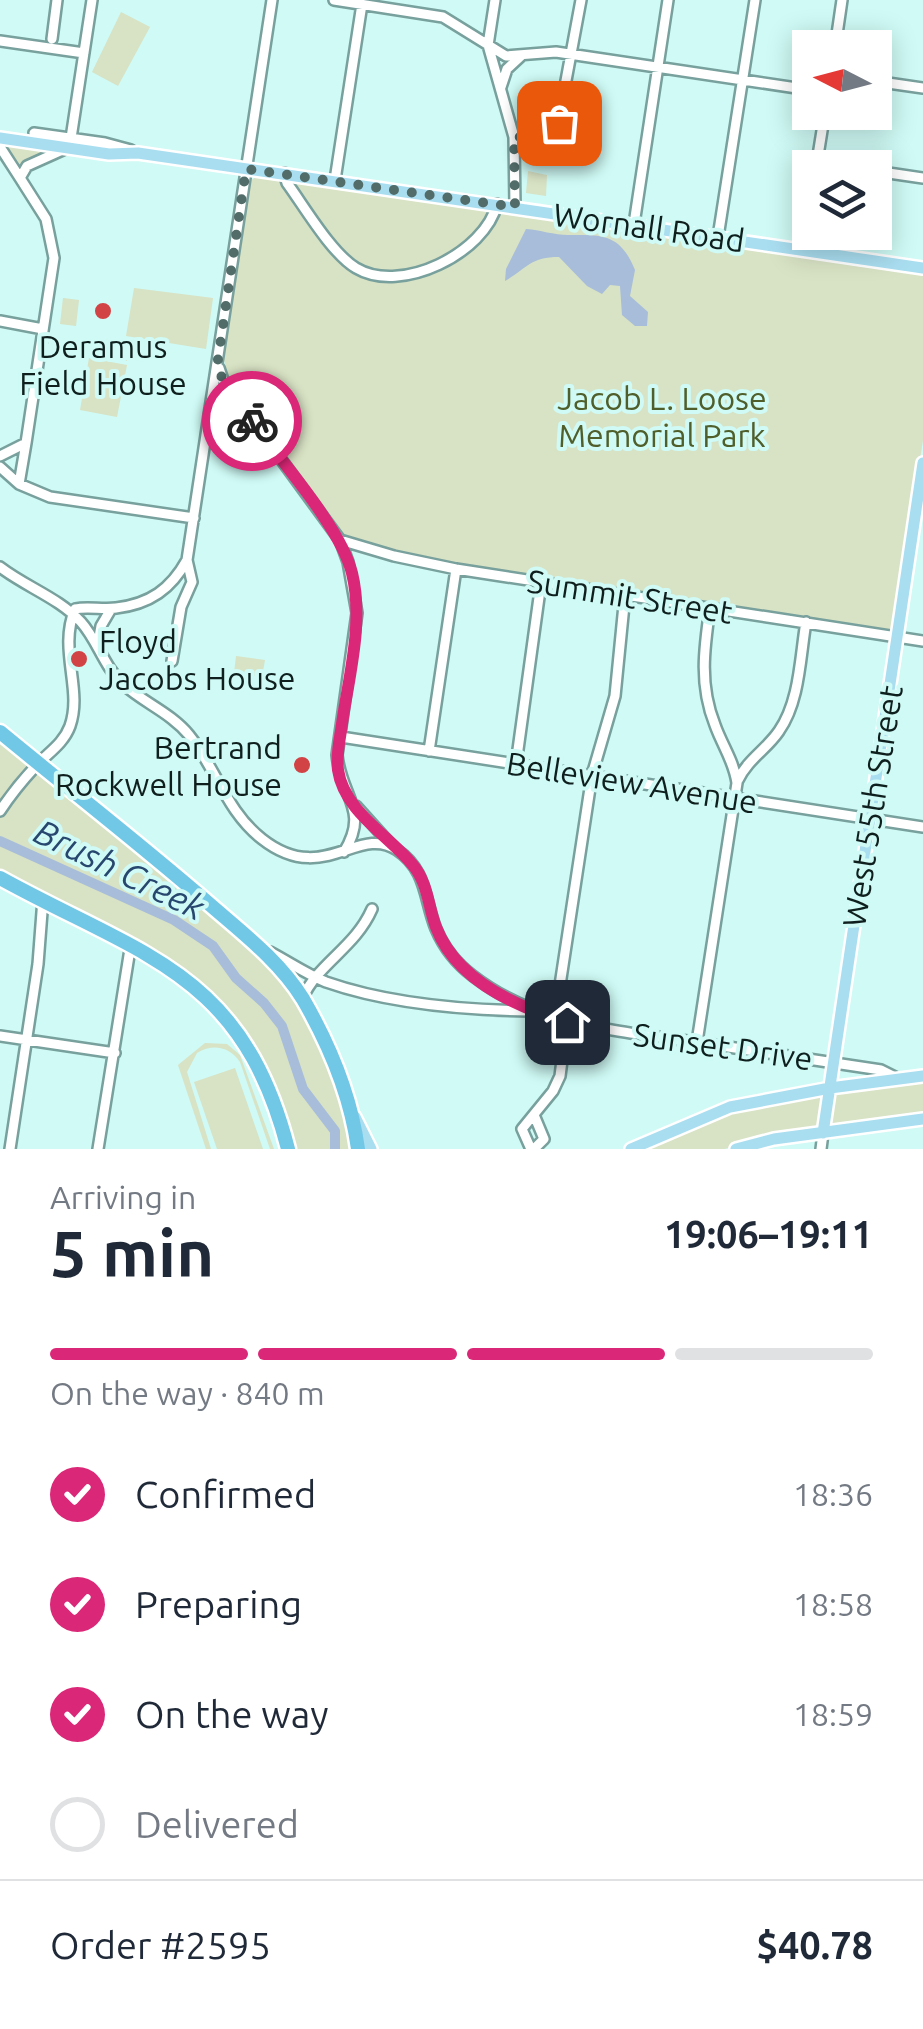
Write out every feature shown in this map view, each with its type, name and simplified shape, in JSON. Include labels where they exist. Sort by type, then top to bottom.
[{"type":"highway","points":[[0,732],[255,943],[302,999],[350,1106],[358,1149]]},
{"type":"highway","points":[[0,878],[131,944],[192,984],[233,1026],[263,1075],[288,1149]]},
{"type":"main road","name":"Wornall Road","points":[[0,138],[69,143],[109,154],[138,152],[284,172],[792,248]]},
{"type":"main road","name":"Wornall Road","points":[[804,250],[923,268]]},
{"type":"main road","name":"West 55th Street","points":[[823,1132],[923,463]]},
{"type":"main road","points":[[632,1149],[730,1107],[923,1076]]},
{"type":"main road","points":[[350,1106],[371,1149]]},
{"type":"main road","points":[[736,1149],[774,1139],[923,1120]]},
{"type":"street","points":[[52,39],[57,0]]},
{"type":"street","points":[[20,178],[26,166],[69,143],[92,0]]},
{"type":"street","points":[[0,812],[38,763],[66,736],[72,718],[67,646],[73,613],[79,607],[110,608],[158,595],[176,578],[187,560],[272,0]]},
{"type":"street","points":[[334,0],[443,17],[506,56],[547,51],[792,87]]},
{"type":"street","points":[[495,0],[488,45],[514,137],[515,207]]},
{"type":"street","points":[[514,137],[549,137],[557,129],[580,0]]},
{"type":"street","points":[[634,224],[668,0]]},
{"type":"street","points":[[718,237],[754,0]]},
{"type":"street","points":[[838,30],[842,0]]},
{"type":"street","points":[[335,180],[362,4]]},
{"type":"street","points":[[0,40],[84,53]]},
{"type":"street","points":[[500,90],[507,69],[526,53]]},
{"type":"street","points":[[892,86],[923,88]]},
{"type":"street","name":"Wornall Road","points":[[34,132],[69,143]]},
{"type":"street","points":[[0,147],[42,210],[54,258],[19,484]]},
{"type":"street","points":[[284,172],[287,183],[344,258],[359,269],[377,274],[409,274],[457,256],[483,230],[497,204]]},
{"type":"street","points":[[892,173],[923,178]]},
{"type":"street","points":[[0,321],[43,329]]},
{"type":"street","points":[[217,366],[231,392],[340,540],[353,576],[357,613],[340,738],[339,774],[354,804],[356,828],[344,852]]},
{"type":"street","points":[[213,394],[231,392]]},
{"type":"street","points":[[252,420],[268,413],[280,418],[280,431],[268,443]]},
{"type":"street","points":[[0,456],[26,444]]},
{"type":"street","points":[[0,467],[19,484],[50,497],[194,518]]},
{"type":"street","name":"Summit Street","points":[[340,540],[456,569],[923,641]]},
{"type":"street","points":[[172,660],[181,609],[192,582],[187,560]]},
{"type":"street","points":[[0,568],[73,613],[119,680],[188,733],[226,799],[262,839],[289,855],[309,860],[366,844],[393,847]]},
{"type":"street","points":[[429,752],[456,569]]},
{"type":"street","points":[[516,764],[541,583]]},
{"type":"street","points":[[555,1018],[592,776],[615,696],[625,595]]},
{"type":"street","points":[[98,645],[100,626],[110,608]]},
{"type":"street","points":[[710,608],[703,655],[705,688],[737,783]]},
{"type":"street","points":[[697,1042],[737,783],[787,718],[806,622]]},
{"type":"street","name":"Belleview Avenue","points":[[340,738],[923,826]]},
{"type":"street","name":"Sunset Drive","points":[[354,804],[420,874],[446,948],[486,986],[534,1011],[567,1022],[881,1070],[900,1079]]},
{"type":"street","points":[[10,1149],[41,943],[43,899]]},
{"type":"street","points":[[302,999],[316,977],[356,939],[372,910]]},
{"type":"street","points":[[255,943],[316,977],[352,989],[477,1009],[534,1011]]},
{"type":"street","points":[[98,1149],[131,944]]},
{"type":"street","points":[[477,1009],[486,986]]},
{"type":"street","points":[[534,1115],[554,1092],[560,1076],[567,1022]]},
{"type":"street","points":[[0,1036],[114,1053]]},
{"type":"street","name":"West 55th Street","points":[[820,1149],[823,1132]]},
{"type":"green space","points":[[121,12],[150,27],[118,86],[92,72]]},
{"type":"green space","points":[[4,144],[45,150],[47,152],[18,167]]},
{"type":"green space","points":[[528,171],[547,175],[546,196],[526,193]]},
{"type":"green space","name":"Jacob L. Loose Memorial Park","points":[[257,176],[923,274],[923,440],[894,631],[457,566],[393,553],[343,537],[229,382],[223,355],[249,182]]},
{"type":"green space","points":[[134,288],[213,298],[206,349],[126,336]]},
{"type":"green space","points":[[63,298],[79,300],[76,326],[60,324]]},
{"type":"green space","points":[[107,339],[130,343],[127,361],[104,358]]},
{"type":"green space","points":[[89,358],[127,365],[117,417],[80,410]]},
{"type":"green space","points":[[236,656],[265,660],[262,677],[234,673]]},
{"type":"green space","points":[[0,739],[250,945],[287,990],[317,1040],[340,1094],[355,1149],[294,1149],[267,1069],[244,1032],[217,1000],[151,949],[0,870]]},
{"type":"green space","points":[[205,1043],[227,1044],[240,1055],[274,1149],[270,1149],[240,1062],[231,1053],[215,1047],[197,1053],[187,1072],[211,1149],[206,1149],[178,1065]]},
{"type":"green space","points":[[235,1068],[263,1149],[217,1149],[194,1082]]},
{"type":"green space","points":[[923,1081],[923,1115],[832,1126],[829,1123],[835,1092]]},
{"type":"green space","points":[[823,1095],[815,1128],[724,1149],[640,1149],[731,1111]]},
{"type":"water","points":[[526,229],[600,236],[616,243],[635,270],[630,296],[648,312],[647,326],[635,326],[622,315],[620,286],[610,285],[602,294],[587,286],[559,257],[535,261],[505,281],[506,269]]},
{"type":"waterway","name":"Brush Creek","points":[[0,841],[174,920],[213,946],[236,978],[282,1026],[303,1089],[335,1131],[335,1149]]},
{"type":"way so far","points":[[252,421],[217,366],[246,169],[515,207],[514,137],[549,137],[559,123]]},
{"type":"place","name":"Deramus Field House","points":[[103,311]]},
{"type":"place","name":"Floyd Jacobs House","points":[[79,659]]},
{"type":"place","name":"Bertrand Rockwell House","points":[[302,765]]},
{"type":"route","points":[[252,421],[340,540],[353,576],[356,634],[338,756],[344,788],[375,828],[420,874],[437,931],[456,960],[486,986],[511,1000],[567,1022]]}]
